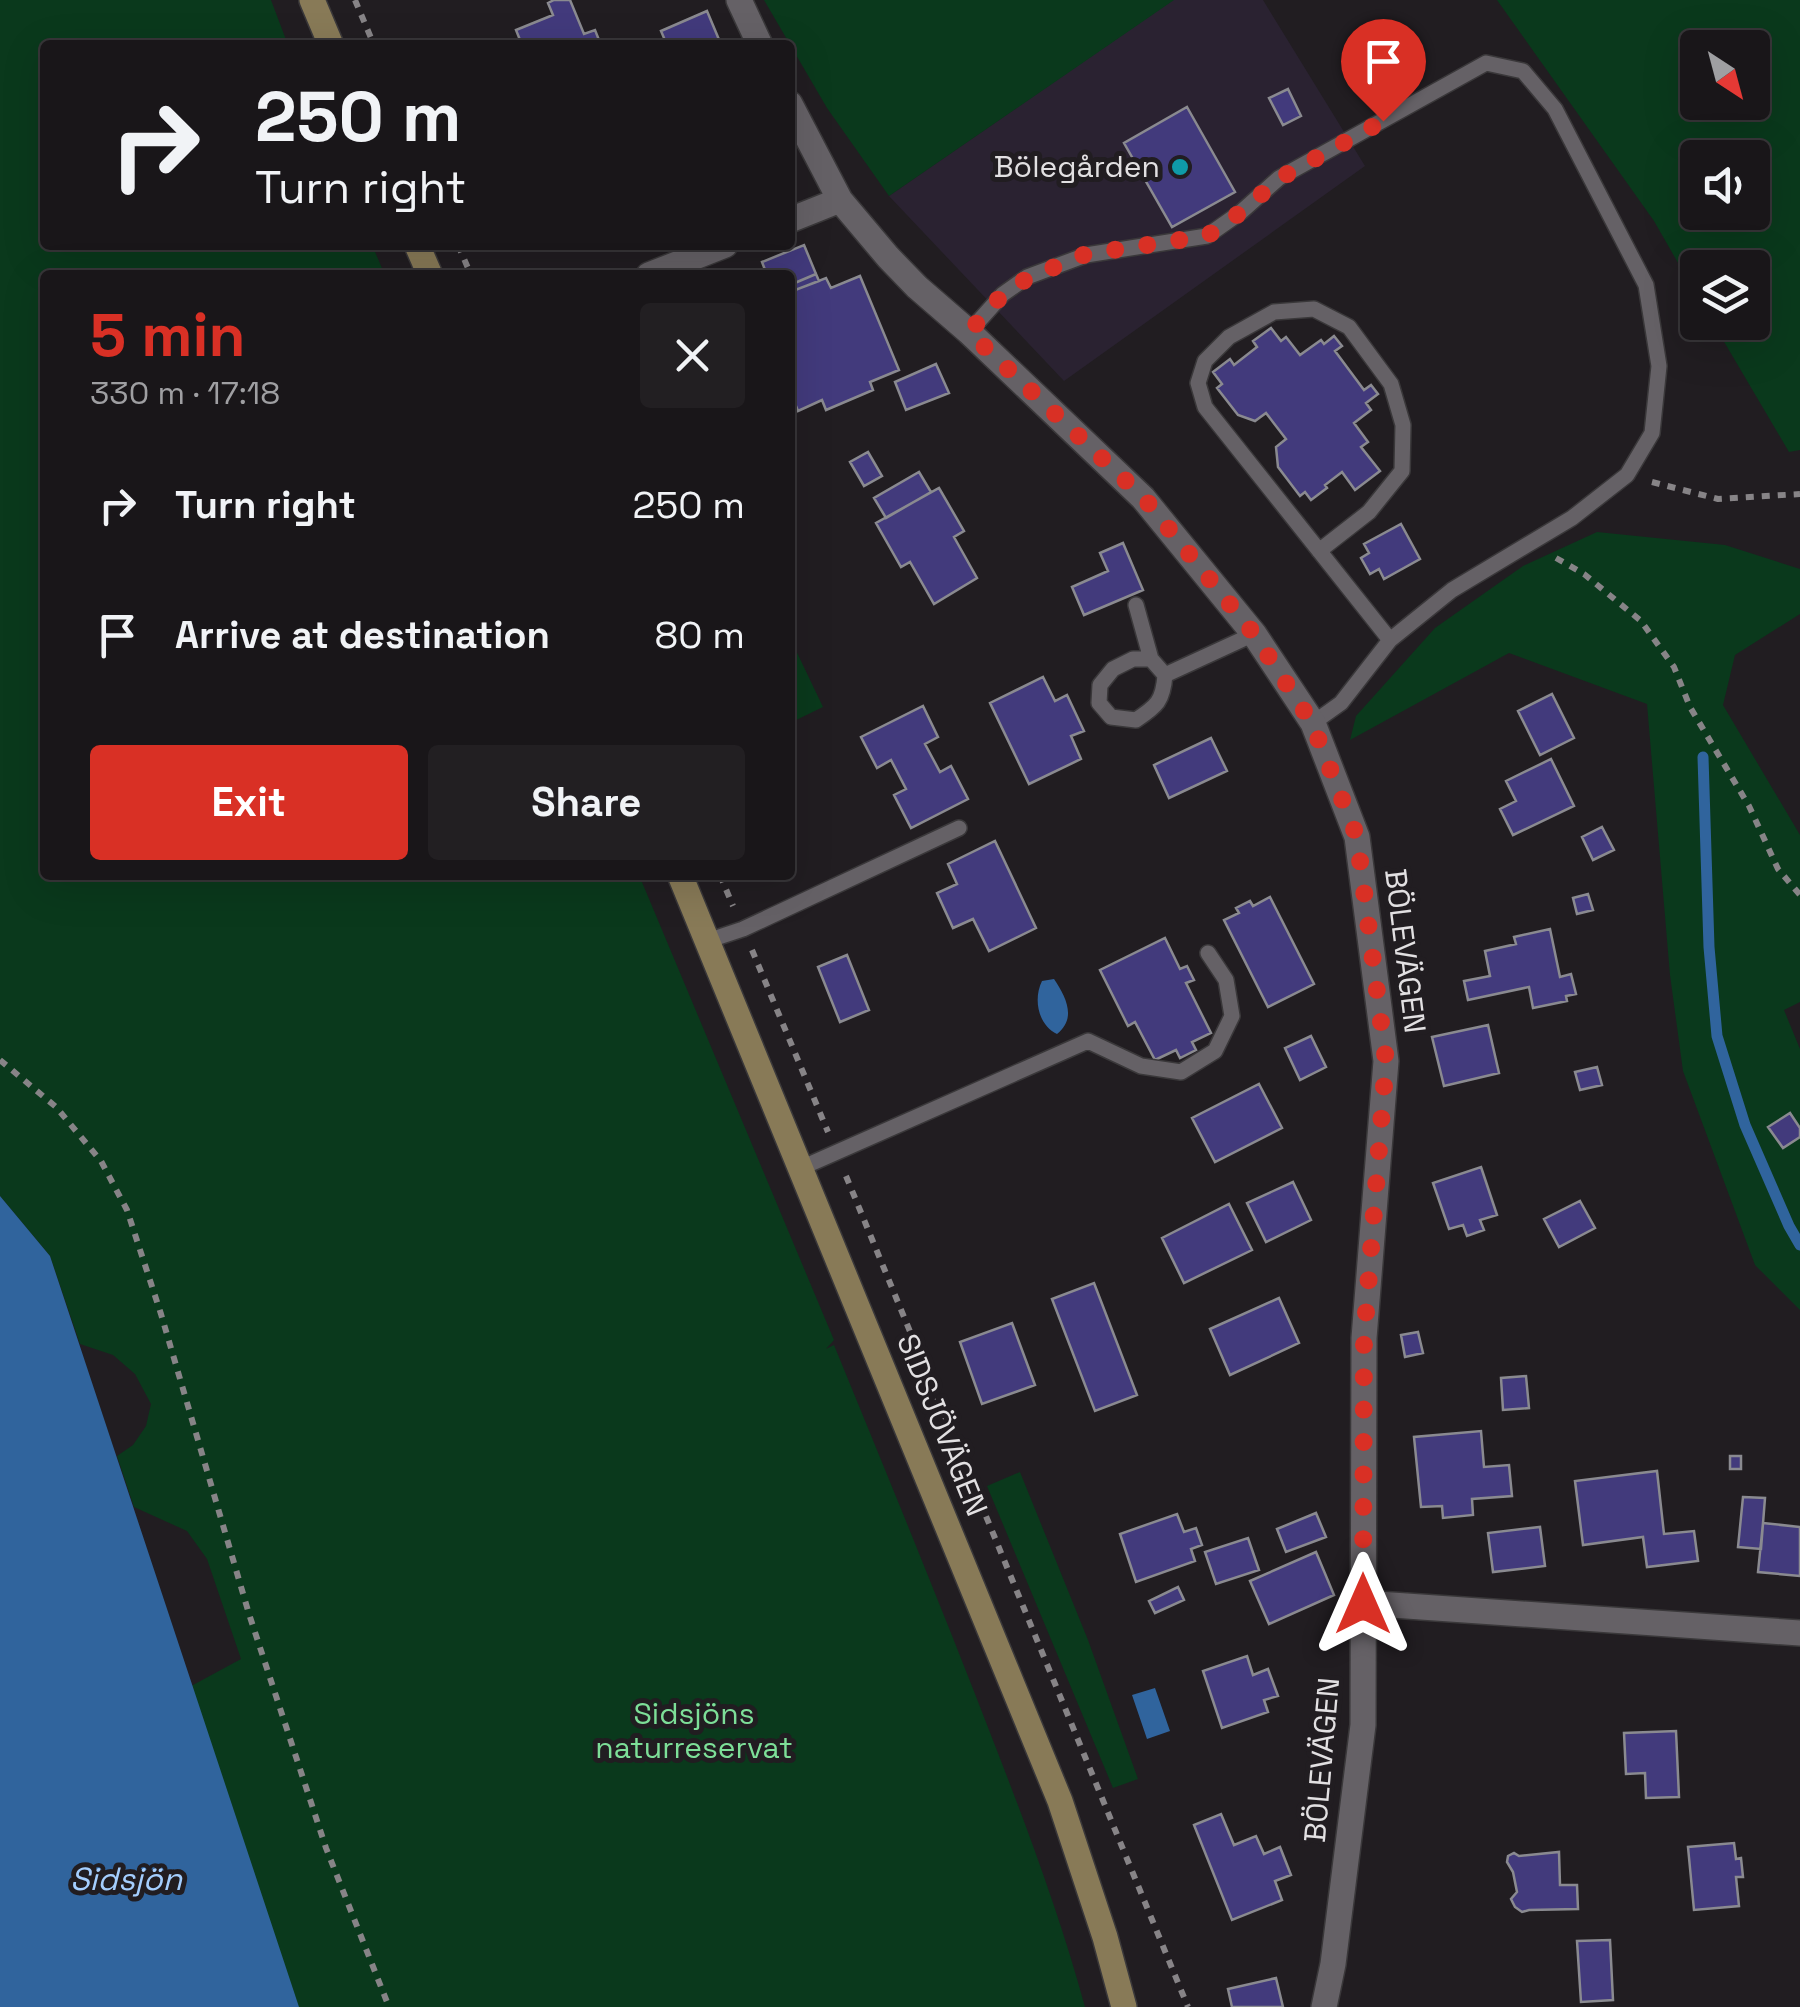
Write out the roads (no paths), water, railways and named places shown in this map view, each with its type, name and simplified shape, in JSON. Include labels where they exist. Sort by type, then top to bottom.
[{"type":"main road","points":[[312,0],[329,40]]},
{"type":"main road","name":"SIDSJÖVÄGEN","points":[[682,880],[1060,1802],[1124,2007]]},
{"type":"street","points":[[739,0],[758,40]]},
{"type":"street","name":"BÖLEVÄGEN","points":[[795,114],[840,200],[917,287],[1144,498],[1254,634],[1312,723],[1357,837],[1386,1061],[1364,1338],[1364,1725],[1324,2007]]},
{"type":"street","points":[[795,218],[840,200]]},
{"type":"street","points":[[662,270],[712,250]]},
{"type":"street","points":[[1363,1604],[1800,1633]]},
{"type":"lane","points":[[969,332],[1003,294],[1028,278],[1086,254],[1207,236],[1280,178],[1486,63],[1523,71],[1555,108],[1646,285],[1659,366],[1652,434],[1627,475],[1572,518],[1452,590],[1390,640],[1341,703],[1312,723]]},
{"type":"lane","points":[[1319,551],[1369,512],[1402,471],[1404,425],[1391,384],[1349,327],[1314,309],[1274,312],[1229,336],[1205,361],[1198,382],[1205,407],[1319,551],[1390,640]]},
{"type":"lane","points":[[1136,604],[1151,659],[1166,674]]},
{"type":"lane","points":[[1166,674],[1254,634]]},
{"type":"lane","points":[[1151,659],[1133,659],[1113,669],[1100,685],[1099,703],[1111,716],[1136,720],[1154,708],[1164,694],[1166,674]]},
{"type":"lane","points":[[707,942],[960,828]]},
{"type":"lane","points":[[801,1168],[1088,1042],[1142,1066],[1181,1072],[1216,1051],[1232,1016],[1226,980],[1208,953]]},
{"type":"water","points":[[1054,979],[1068,1014],[1057,1034],[1045,1024],[1038,1003],[1042,981]]},
{"type":"water","name":"Sidsjön","points":[[0,1196],[50,1256],[299,2007],[0,2007]]},
{"type":"water","points":[[1155,1688],[1170,1731],[1147,1739],[1132,1695]]},
{"type":"waterway","points":[[1703,757],[1709,947],[1717,1036],[1745,1125],[1800,1245]]},
{"type":"place","name":"Bölegården","points":[[1180,167]]},
{"type":"park label","name":"Sidsjöns naturreservat","points":[[694,1731]]}]
